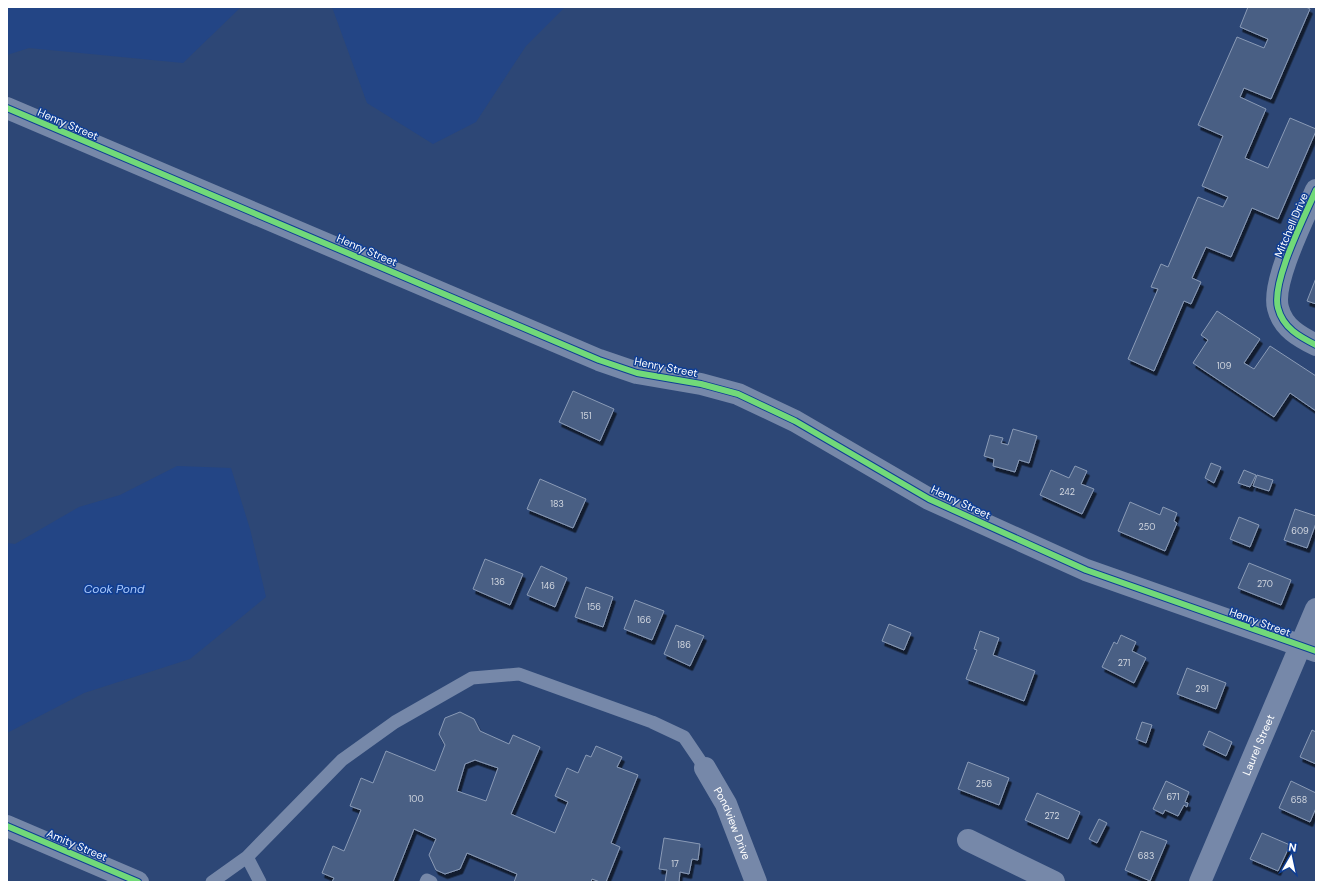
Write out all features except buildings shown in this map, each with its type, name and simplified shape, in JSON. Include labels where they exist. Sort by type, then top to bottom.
[{"type":"street","name":"Henry Street","points":[[7,108],[599,360],[637,373],[701,384],[738,394],[795,421],[929,499],[1086,570],[1308,649]]},
{"type":"street","name":"Mitchell Drive","points":[[1316,190],[1283,269],[1278,293],[1278,308],[1286,324],[1297,336],[1316,345]]},
{"type":"street","name":"Laurel Street","points":[[1200,882],[1308,649],[1316,609]]},
{"type":"street","name":"Pondview Drive","points":[[705,768],[726,804],[756,882]]},
{"type":"street","name":"Amity Street","points":[[7,826],[138,882]]},
{"type":"street","points":[[968,840],[1054,882]]},
{"type":"lane","points":[[212,882],[247,857],[342,760],[395,722],[472,678],[518,674],[652,722],[684,737],[705,768]]},
{"type":"lane","points":[[247,857],[260,882]]},
{"type":"lane","points":[[426,882],[427,880],[431,882]]},
{"type":"water","points":[[7,7],[241,7],[183,63],[29,48],[7,55]]},
{"type":"water","points":[[332,7],[565,7],[526,46],[476,122],[433,144],[367,103]]},
{"type":"water","name":"Cook Pond","points":[[177,466],[231,468],[250,529],[266,597],[190,659],[84,693],[7,733],[7,543],[15,544],[79,507],[120,495]]},
{"type":"cycle path","points":[[7,108],[599,360],[637,373],[701,384],[738,394],[795,421],[929,499],[1086,570],[1316,651]]},
{"type":"cycle path","points":[[1316,190],[1290,249],[1279,282],[1277,297],[1280,315],[1288,326],[1298,335],[1316,345]]},
{"type":"cycle path","points":[[7,826],[138,882]]}]
